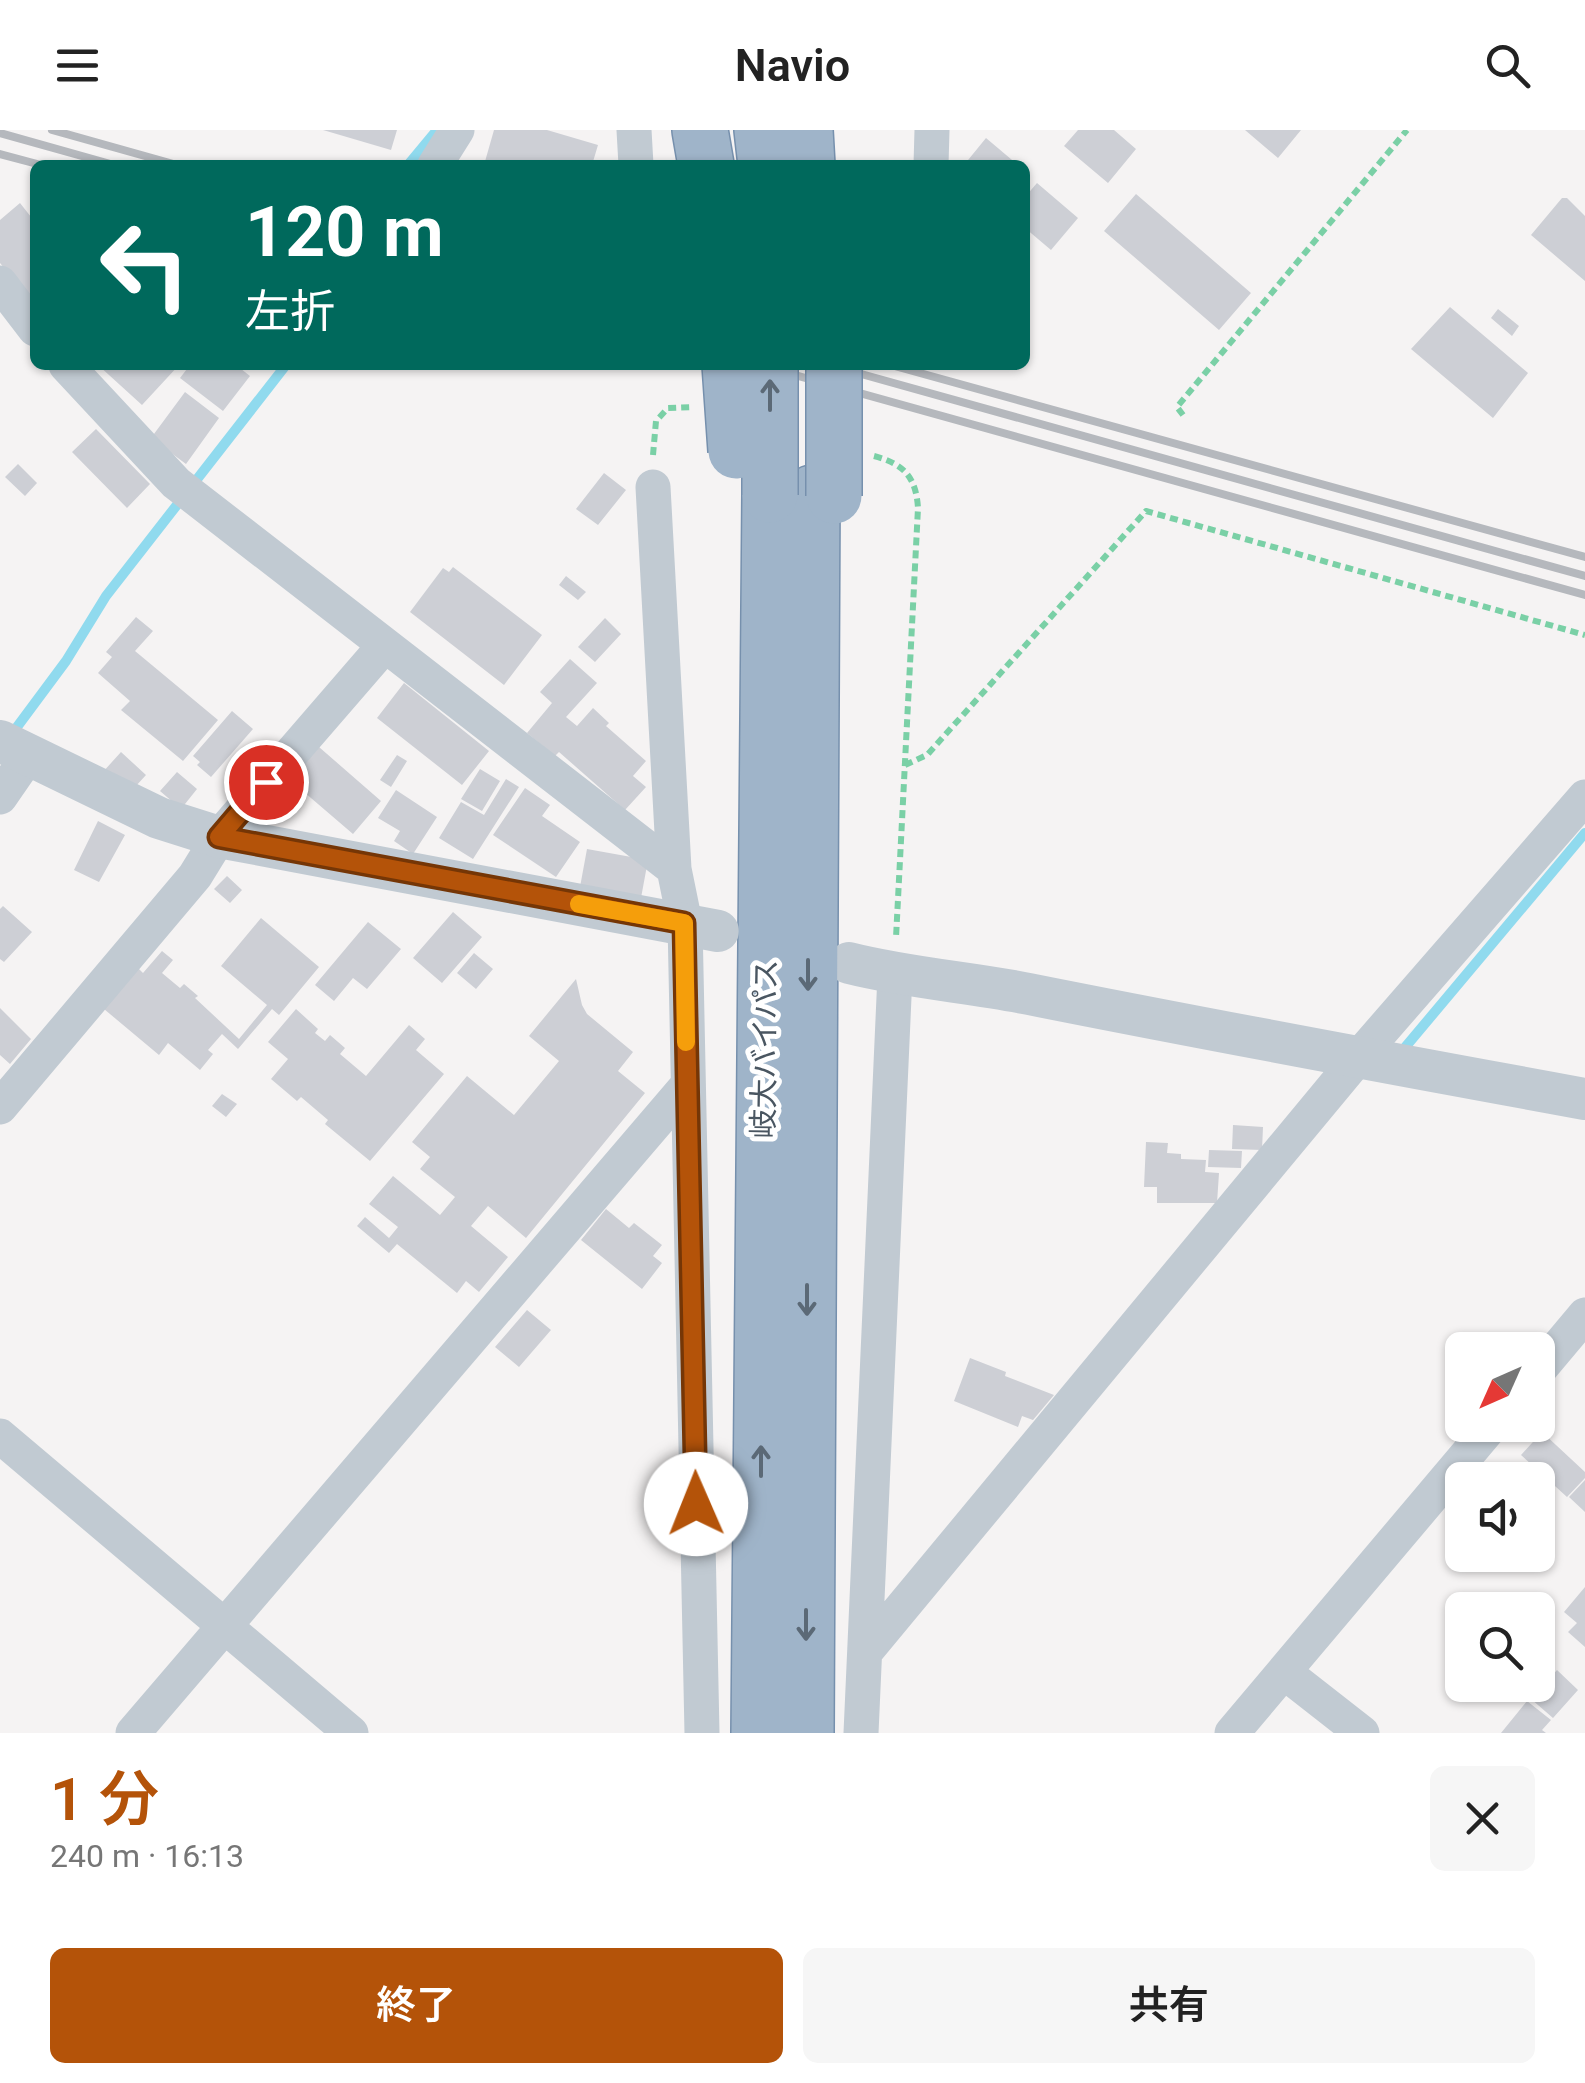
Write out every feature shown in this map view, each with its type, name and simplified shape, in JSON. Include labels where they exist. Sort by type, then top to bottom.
[{"type":"highway","points":[[700,130],[705,160]]},
{"type":"highway","points":[[762,130],[765,160]]},
{"type":"highway","points":[[805,130],[808,160]]},
{"type":"highway","points":[[835,130],[835,160]]},
{"type":"highway","points":[[732,370],[789,494]]},
{"type":"highway","name":"岐大バイパス","points":[[771,370],[789,494],[809,890],[806,1733]]},
{"type":"highway","name":"岐大バイパス","points":[[760,1733],[764,1007],[789,494],[810,370]]},
{"type":"highway","points":[[789,494],[832,370]]},
{"type":"street","points":[[438,160],[457,130]]},
{"type":"street","points":[[634,130],[636,160]]},
{"type":"street","points":[[931,160],[932,130]]},
{"type":"street","points":[[0,284],[30,323]]},
{"type":"street","points":[[71,370],[186,491],[674,869]]},
{"type":"street","points":[[654,488],[674,869],[702,927],[686,1086],[702,1733]]},
{"type":"street","points":[[0,1107],[195,876],[219,837],[386,645]]},
{"type":"street","points":[[0,797],[15,748],[159,818],[219,837],[702,927]]},
{"type":"street","points":[[866,1651],[1357,1059],[1585,797]]},
{"type":"street","points":[[848,963],[1585,1099]]},
{"type":"street","points":[[861,1733],[895,974]]},
{"type":"street","points":[[133,1733],[686,1086]]},
{"type":"street","points":[[1555,1351],[1585,1315]]},
{"type":"street","points":[[0,1436],[351,1733]]},
{"type":"street","points":[[1232,1733],[1478,1442]]},
{"type":"street","points":[[1284,1672],[1362,1733]]},
{"type":"path","points":[[1182,415],[1177,407],[1407,130]]},
{"type":"path","points":[[905,765],[927,755],[1146,511],[1585,636]]},
{"type":"building","points":[[323,130],[397,130],[391,150]]},
{"type":"building","points":[[494,130],[547,130],[598,145],[594,160],[485,160]]},
{"type":"building","points":[[1078,130],[1114,130],[1136,149],[1108,183],[1064,146]]},
{"type":"building","points":[[1245,130],[1301,130],[1278,158]]},
{"type":"building","points":[[986,138],[1012,160],[968,160]]},
{"type":"building","points":[[1037,183],[1078,218],[1051,250],[1030,232],[1030,191]]},
{"type":"building","points":[[1136,194],[1251,293],[1219,330],[1104,231]]},
{"type":"building","points":[[1562,198],[1567,198],[1585,216],[1585,281],[1531,235]]},
{"type":"building","points":[[20,203],[30,216],[30,299],[0,263],[0,220]]},
{"type":"building","points":[[1450,307],[1528,373],[1493,418],[1411,349]]},
{"type":"building","points":[[1498,309],[1519,326],[1512,336],[1491,318]]},
{"type":"building","points":[[104,370],[174,370],[142,405]]},
{"type":"building","points":[[186,370],[242,370],[250,376],[223,411],[180,378]]},
{"type":"building","points":[[185,392],[219,418],[186,464],[151,438]]},
{"type":"building","points":[[96,429],[150,484],[127,508],[72,452]]},
{"type":"building","points":[[18,464],[37,483],[25,496],[5,477]]},
{"type":"building","points":[[604,473],[626,490],[598,525],[576,509]]},
{"type":"building","points":[[453,567],[542,635],[504,685],[410,612],[443,568],[449,572]]},
{"type":"building","points":[[566,576],[586,592],[578,600],[559,585]]},
{"type":"building","points":[[136,617],[153,631],[135,651],[218,720],[183,761],[121,710],[130,701],[98,673],[112,657],[106,652]]},
{"type":"building","points":[[605,618],[621,634],[595,662],[578,647]]},
{"type":"building","points":[[570,659],[597,683],[566,717],[577,726],[593,708],[609,723],[606,726],[646,761],[633,776],[646,787],[625,810],[559,752],[555,756],[527,733],[552,703],[540,692]]},
{"type":"building","points":[[404,683],[489,751],[462,785],[377,718]]},
{"type":"building","points":[[232,711],[253,729],[211,777],[193,756]]},
{"type":"building","points":[[319,747],[381,801],[353,834],[290,780]]},
{"type":"building","points":[[121,752],[146,775],[135,787],[102,773]]},
{"type":"building","points":[[397,755],[407,761],[391,787],[380,780]]},
{"type":"building","points":[[480,769],[500,781],[482,811],[461,799]]},
{"type":"building","points":[[177,772],[197,789],[181,809],[160,791]]},
{"type":"building","points":[[506,779],[519,787],[473,859],[439,838],[461,802],[484,815]]},
{"type":"building","points":[[525,788],[550,805],[542,816],[580,842],[556,877],[493,835]]},
{"type":"building","points":[[396,790],[437,817],[413,854],[394,841],[400,831],[378,818]]},
{"type":"building","points":[[98,821],[125,835],[99,882],[74,870]]},
{"type":"building","points":[[587,849],[648,860],[641,898],[580,887]]},
{"type":"building","points":[[227,876],[242,890],[230,903],[214,889]]},
{"type":"building","points":[[3,906],[32,932],[4,962],[0,959]]},
{"type":"building","points":[[453,912],[482,937],[442,983],[413,958]]},
{"type":"building","points":[[261,918],[319,967],[279,1015],[272,1009],[238,1049],[222,1034],[208,1050],[213,1054],[200,1070],[168,1043],[159,1055],[104,1009],[138,968],[143,973],[162,951],[173,960],[162,973],[198,996],[195,998],[239,1039],[267,1005],[221,966]]},
{"type":"building","points":[[368,922],[401,949],[367,989],[353,978],[334,1001],[315,985]]},
{"type":"building","points":[[474,953],[493,969],[476,989],[457,973]]},
{"type":"building","points":[[576,979],[587,1014],[633,1052],[618,1071],[645,1093],[526,1238],[488,1206],[471,1226],[508,1257],[479,1292],[466,1281],[457,1293],[397,1244],[389,1253],[357,1226],[365,1217],[389,1238],[398,1227],[369,1204],[393,1176],[440,1215],[455,1197],[420,1169],[430,1157],[412,1142],[467,1076],[514,1115],[559,1061],[529,1036]]},
{"type":"building","points":[[0,1008],[31,1039],[10,1064],[0,1055]]},
{"type":"building","points":[[296,1009],[325,1041],[330,1035],[345,1048],[340,1054],[366,1076],[409,1025],[425,1039],[416,1050],[444,1074],[370,1161],[325,1124],[328,1120],[301,1097],[297,1101],[271,1079],[288,1059],[268,1042]]},
{"type":"building","points":[[222,1094],[237,1104],[226,1117],[212,1106]]},
{"type":"building","points":[[1233,1125],[1263,1127],[1262,1150],[1232,1149]]},
{"type":"building","points":[[1146,1142],[1168,1143],[1167,1153],[1181,1154],[1181,1159],[1206,1160],[1205,1172],[1219,1173],[1217,1203],[1157,1203],[1157,1187],[1144,1187]]},
{"type":"building","points":[[1209,1150],[1242,1151],[1241,1168],[1208,1167]]},
{"type":"building","points":[[606,1209],[629,1228],[634,1223],[662,1245],[653,1256],[662,1263],[642,1289],[581,1240]]},
{"type":"building","points":[[527,1310],[551,1330],[519,1367],[495,1347]]},
{"type":"building","points":[[970,1358],[1054,1395],[1033,1420],[1022,1416],[1018,1427],[954,1401]]},
{"type":"building","points":[[1533,1442],[1553,1442],[1585,1472],[1585,1478],[1567,1497],[1555,1486],[1555,1462],[1529,1462],[1521,1455]]},
{"type":"building","points":[[1585,1480],[1585,1512],[1569,1497]]},
{"type":"building","points":[[1585,1587],[1585,1647],[1568,1632],[1577,1623],[1564,1612]]},
{"type":"building","points":[[1555,1672],[1578,1690],[1553,1718],[1534,1702],[1555,1702]]},
{"type":"building","points":[[1526,1702],[1551,1720],[1542,1730],[1546,1733],[1501,1733]]},
{"type":"waterway","points":[[412,160],[437,130]]},
{"type":"waterway","points":[[14,731],[66,661],[106,596],[282,370]]},
{"type":"waterway","points":[[1402,1051],[1585,833]]},
{"type":"railway","points":[[52,130],[159,160]]},
{"type":"railway","points":[[0,133],[96,160]]},
{"type":"railway","points":[[0,154],[30,162]]},
{"type":"railway","points":[[777,370],[1585,595]]},
{"type":"railway","points":[[847,370],[1585,576]]},
{"type":"railway","points":[[909,370],[1585,557]]},
{"type":"slow traffic","points":[[579,904],[684,923],[686,1042]]},
{"type":"route","points":[[266,782],[219,837],[684,923],[696,1504]]}]
